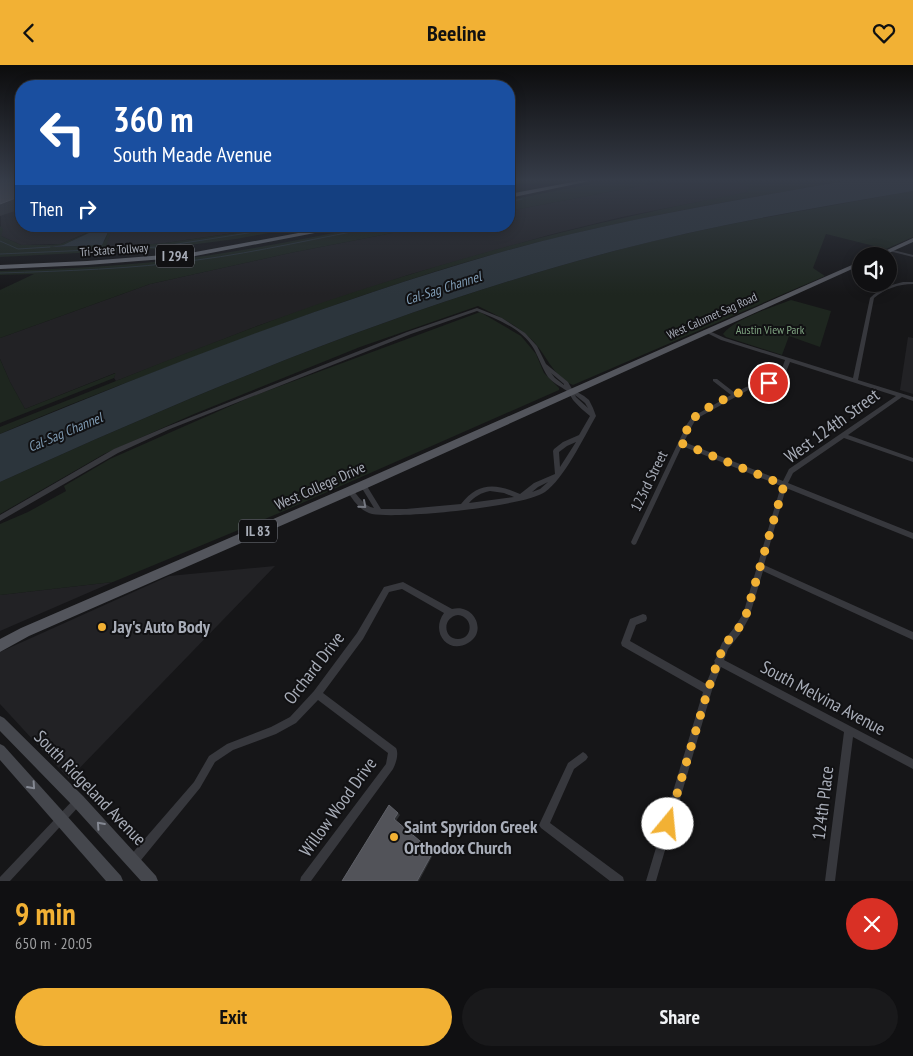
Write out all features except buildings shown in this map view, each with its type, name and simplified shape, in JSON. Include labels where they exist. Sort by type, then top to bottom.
[{"type":"highway","name":"Tri-State Tollway","points":[[0,260],[96,257],[196,248],[288,232]]},
{"type":"highway","name":"Tri-State Tollway","points":[[0,267],[190,255],[315,232]]},
{"type":"main road","points":[[897,247],[913,240]]},
{"type":"main road","name":"West Calumet Sag Road","points":[[572,391],[852,267]]},
{"type":"main road","name":"West College Drive","points":[[0,646],[26,631],[350,491],[572,391]]},
{"type":"main road","name":"West College Drive","points":[[0,637],[26,631]]},
{"type":"main road","name":"South Ridgeland Avenue","points":[[0,722],[78,801],[151,881]]},
{"type":"main road","points":[[0,750],[116,881]]},
{"type":"street","points":[[897,252],[913,256]]},
{"type":"street","name":"West 124th Street","points":[[855,380],[872,300],[877,294],[888,288],[913,283]]},
{"type":"street","points":[[0,518],[116,451],[168,428],[392,339],[477,309],[518,331],[534,344],[547,373],[554,380],[572,391],[574,398],[593,416],[558,475],[543,491],[534,495],[429,511],[388,513],[366,509],[350,491]]},
{"type":"street","points":[[705,331],[723,339],[913,399]]},
{"type":"street","name":"123rd Street","points":[[634,543],[694,418],[748,388],[780,381],[788,360]]},
{"type":"street","points":[[715,380],[734,395]]},
{"type":"street","name":"West 124th Street","points":[[651,881],[708,690],[724,645],[737,631],[746,615],[784,485],[791,471],[901,395]]},
{"type":"street","points":[[843,435],[913,459]]},
{"type":"street","points":[[558,475],[556,451],[565,444],[581,437]]},
{"type":"street","points":[[681,443],[913,536]]},
{"type":"street","points":[[363,485],[379,511]]},
{"type":"street","points":[[463,505],[476,492],[490,488],[504,488],[522,497]]},
{"type":"street","points":[[760,566],[913,636]]},
{"type":"street","name":"Orchard Drive","points":[[133,861],[197,785],[212,759],[230,747],[273,731],[293,720],[316,694],[360,636],[387,589],[403,585],[451,613]]},
{"type":"street","points":[[643,619],[633,622],[625,643],[708,690]]},
{"type":"street","name":"South Melvina Avenue","points":[[718,661],[913,764]]},
{"type":"street","name":"Willow Wood Drive","points":[[305,881],[390,765],[394,751],[316,694]]},
{"type":"street","name":"124th Place","points":[[830,881],[849,730]]},
{"type":"street","points":[[583,757],[571,766],[544,825],[619,881]]},
{"type":"street","points":[[3,881],[78,801]]},
{"type":"shaded area","points":[[1,219],[15,219],[15,232],[88,232],[61,244],[21,245],[1,236]]},
{"type":"shaded area","points":[[515,219],[614,219],[549,235],[408,275],[257,326],[116,381],[114,378],[115,373],[25,409],[0,359],[0,338],[150,284],[290,253],[397,232],[515,232]]},
{"type":"shaded area","points":[[111,232],[241,232],[165,243],[108,248],[105,246]]},
{"type":"shaded area","points":[[908,337],[913,338],[913,394],[900,390]]},
{"type":"shaded area","points":[[275,566],[69,779],[0,704],[0,652],[169,576]]},
{"type":"shaded area","points":[[113,582],[0,631],[0,595]]},
{"type":"green space","points":[[618,219],[640,219],[535,243],[403,282],[272,328],[92,396],[0,434],[0,427],[202,347],[324,302],[429,269]]},
{"type":"green space","points":[[758,219],[913,219],[913,237],[890,247],[878,247],[826,234],[813,268],[825,276],[573,385],[554,370],[536,345],[519,329],[478,306],[360,347],[194,414],[104,454],[0,514],[0,482],[150,415],[303,353],[457,298],[535,273],[651,242]]},
{"type":"green space","points":[[0,226],[3,229],[1,236],[21,245],[61,244],[91,232],[63,245],[52,247],[83,246],[104,242],[108,232],[111,232],[106,246],[109,246],[108,248],[165,243],[244,232],[274,232],[158,249],[0,257]]},
{"type":"green space","points":[[339,232],[397,232],[290,253],[150,284],[0,338],[0,290],[34,274],[0,275],[0,271],[143,263],[267,246]]},
{"type":"green space","name":"Austin View Park","points":[[791,300],[831,311],[820,347],[789,336],[782,355],[726,337],[723,334],[745,318]]},
{"type":"green space","points":[[480,312],[521,336],[536,354],[544,373],[559,390],[284,511],[113,582],[0,595],[0,524],[28,512],[66,491],[64,486],[110,459],[253,396]]},
{"type":"green space","points":[[0,359],[25,409],[116,373],[114,378],[0,423]]},
{"type":"water","name":"Cal-Sag Channel","points":[[641,219],[758,219],[688,233],[535,273],[379,325],[302,353],[150,415],[0,482],[0,434],[187,359],[313,313],[441,270],[505,251]]},
{"type":"water","points":[[91,232],[108,232],[102,245],[50,247],[63,245]]},
{"type":"waterway","points":[[0,254],[158,247],[254,232]]},
{"type":"waterway","points":[[0,273],[148,266],[220,257],[352,232]]},
{"type":"waterway","points":[[0,241],[18,249],[50,247]]},
{"type":"place","name":"Jay's Auto Body","points":[[102,627]]},
{"type":"place","name":"Saint Spyridon Greek Orthodox Church","points":[[394,837]]},
{"type":"route","points":[[668,824],[718,661],[724,645],[737,631],[746,615],[784,485],[681,443],[689,425],[702,412],[748,388],[769,383]]}]
